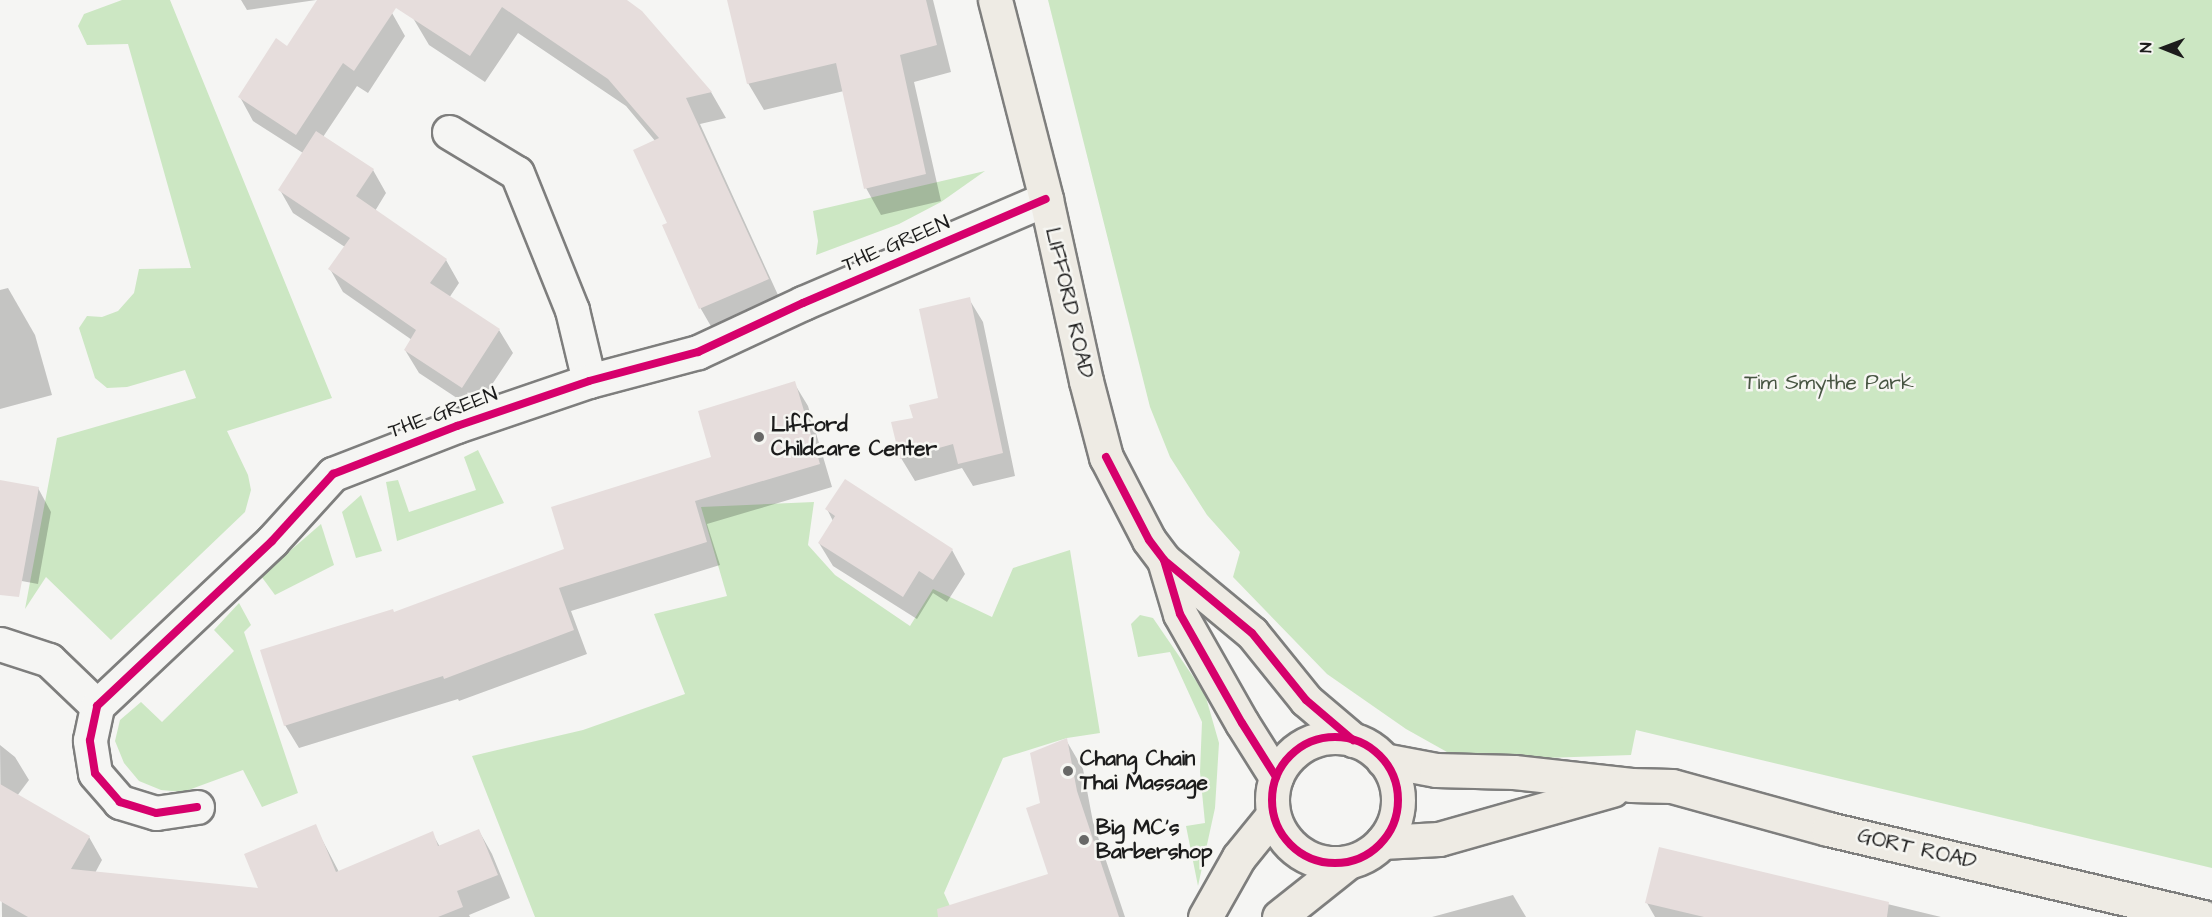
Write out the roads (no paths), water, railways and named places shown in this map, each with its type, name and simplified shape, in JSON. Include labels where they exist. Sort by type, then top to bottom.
[{"type":"main road","name":"LIFFORD ROAD","points":[[995,0],[1046,199],[1086,381],[1106,457],[1149,540],[1164,560],[1252,633],[1306,700],[1353,740]]},
{"type":"main road","name":"LIFFORD ROAD","points":[[1164,560],[1180,614],[1242,723],[1276,777]]},
{"type":"main road","points":[[1335,737],[1353,740],[1370,748],[1383,760],[1393,775],[1397,792],[1394,818],[1383,842],[1366,855],[1347,862],[1328,864],[1309,858],[1293,848],[1280,833],[1273,814],[1272,795],[1276,777],[1285,761],[1300,747],[1316,740],[1335,737]]},
{"type":"main road","name":"GORT ROAD","points":[[1383,760],[1436,770],[1514,772],[1631,785],[1672,786],[1828,829],[2203,917]]},
{"type":"main road","name":"GORT ROAD","points":[[1383,842],[1439,839],[1631,785]]},
{"type":"main road","points":[[1205,917],[1239,857],[1273,814]]},
{"type":"main road","points":[[1280,917],[1347,862]]},
{"type":"street","points":[[449,132],[517,173],[572,310],[589,381]]},
{"type":"street","name":"THE GREEN","points":[[97,706],[272,541],[333,474],[456,426],[589,381],[698,352],[803,303],[1046,199]]},
{"type":"street","points":[[0,644],[49,660],[97,706],[90,740],[95,773],[120,802],[156,813],[197,807]]},
{"type":"place","name":"Lifford Childcare Center","points":[[759,437]]},
{"type":"place","name":"Chang Chain Thai Massage","points":[[1068,771]]},
{"type":"place","name":"Big MC's Barbershop","points":[[1084,840]]},
{"type":"park label","name":"Tim Smythe Park","points":[[1829,383]]}]
